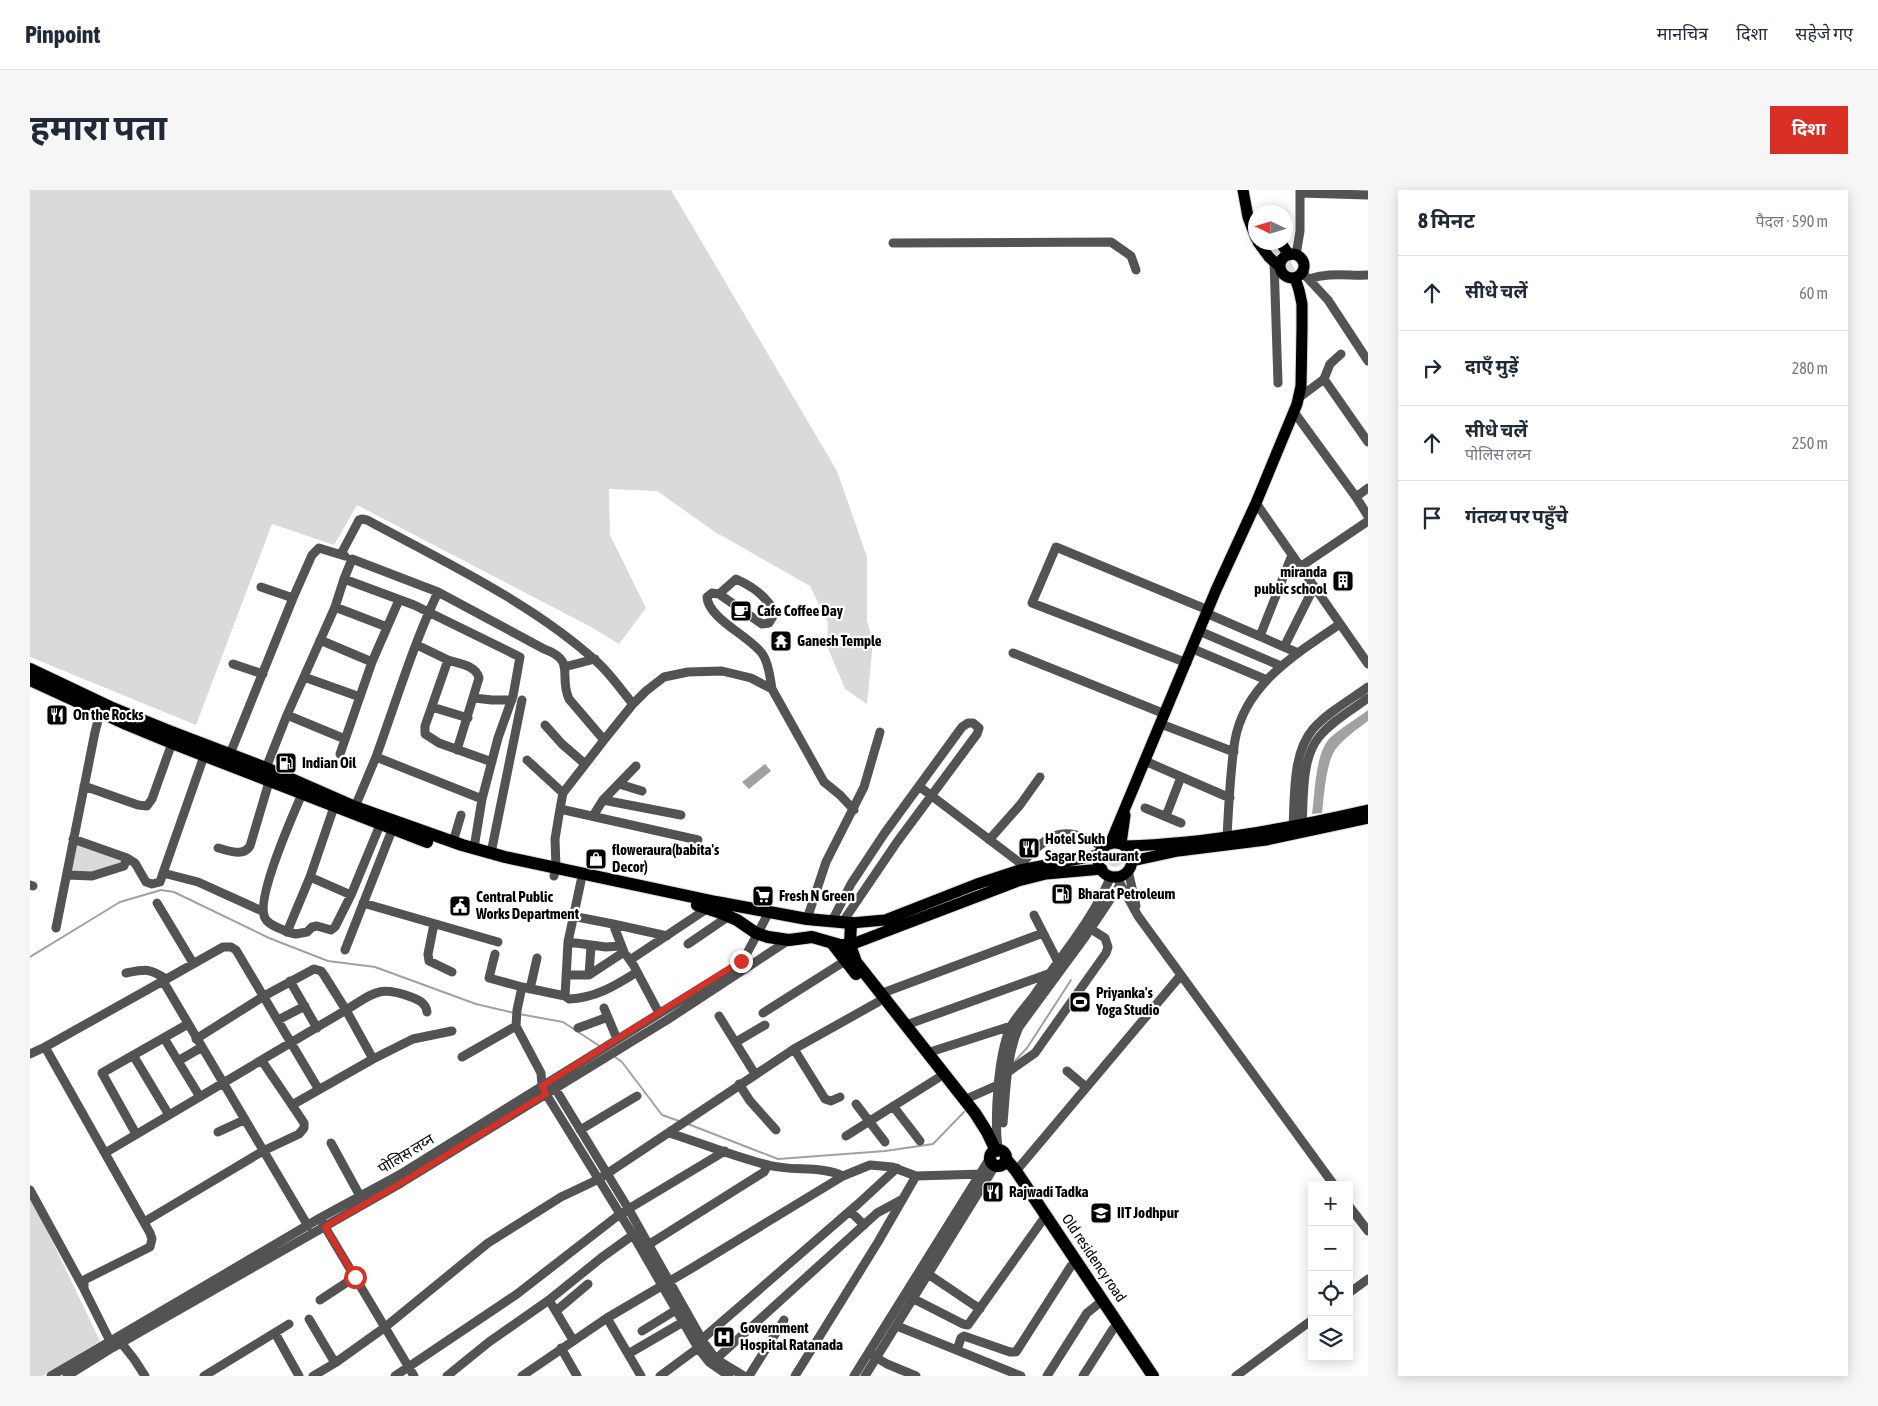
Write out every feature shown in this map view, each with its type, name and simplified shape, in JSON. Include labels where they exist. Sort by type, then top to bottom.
[{"type":"highway","points":[[30,669],[110,707],[266,768],[355,806],[452,842],[581,881],[708,908],[729,916],[756,933],[768,937],[789,940],[812,937],[832,943],[850,945]]},
{"type":"highway","points":[[30,680],[100,713],[269,782],[386,828],[473,857],[807,919],[842,922],[856,962],[879,998],[977,1127],[997,1159]]},
{"type":"highway","points":[[832,943],[879,998],[906,1025],[964,1100],[982,1124],[997,1159]]},
{"type":"highway","name":"Old residency road","points":[[997,1159],[1016,1171],[1153,1376]]},
{"type":"highway","name":"Old residency road","points":[[997,1159],[1042,1221],[1146,1376]]},
{"type":"main road","points":[[1243,192],[1251,205]]},
{"type":"main road","points":[[1243,192],[1248,217]]},
{"type":"main road","points":[[1265,250],[1285,276],[1302,276]]},
{"type":"main road","points":[[1112,877],[1100,865],[1112,847],[1125,806],[1193,649],[1207,612],[1256,504],[1300,396],[1302,312],[1299,290],[1303,262],[1288,250]]},
{"type":"main road","points":[[1277,264],[1293,255]]},
{"type":"main road","points":[[842,922],[893,918],[1025,866],[1112,847],[1153,846],[1227,836],[1298,825],[1368,810]]},
{"type":"main road","points":[[1130,866],[1178,851],[1266,840],[1368,818]]},
{"type":"main road","points":[[850,945],[1018,881],[1046,874],[1112,877],[1125,874],[1130,866],[1130,850],[1112,847]]},
{"type":"street","points":[[1293,255],[1300,231],[1300,191],[1368,195]]},
{"type":"street","points":[[893,243],[1111,242],[1131,256],[1136,270]]},
{"type":"street","points":[[1277,264],[1278,383]]},
{"type":"street","points":[[1302,276],[1365,275],[1368,284]]},
{"type":"street","points":[[1302,276],[1328,300],[1365,349],[1368,361]]},
{"type":"street","points":[[1300,396],[1324,379],[1330,364],[1342,354]]},
{"type":"street","points":[[1324,379],[1368,442]]},
{"type":"street","points":[[1294,412],[1368,516]]},
{"type":"street","points":[[1356,497],[1368,488]]},
{"type":"street","points":[[1256,504],[1368,664]]},
{"type":"street","points":[[341,554],[358,520],[362,518],[367,520],[492,588],[559,632],[595,659],[633,704]]},
{"type":"street","points":[[1300,567],[1368,520]]},
{"type":"street","points":[[1186,663],[1032,603],[1056,547],[1298,652]]},
{"type":"street","points":[[230,754],[293,598],[316,550],[319,548],[341,554],[438,592],[555,653],[561,658],[564,667],[566,693],[569,699],[604,740]]},
{"type":"street","points":[[1260,636],[1292,555]]},
{"type":"street","points":[[266,768],[287,714],[335,606],[352,559]]},
{"type":"street","points":[[344,579],[414,604],[428,613],[520,657]]},
{"type":"street","points":[[719,594],[736,579],[748,584],[771,605],[775,613],[774,617],[768,623],[762,624],[719,594],[712,593],[708,594],[707,597],[709,606],[764,655],[772,689],[824,782],[854,810]]},
{"type":"street","points":[[261,587],[293,598]]},
{"type":"street","points":[[1284,647],[1314,587]]},
{"type":"street","points":[[355,806],[376,757],[428,613],[438,592]]},
{"type":"street","points":[[340,754],[372,662],[399,600]]},
{"type":"street","points":[[335,606],[387,628]]},
{"type":"street","points":[[1227,836],[1235,739],[1243,715],[1257,692],[1281,666],[1298,652],[1340,624]]},
{"type":"street","points":[[1199,631],[1281,666]]},
{"type":"street","points":[[320,640],[372,662]]},
{"type":"street","points":[[474,848],[482,799],[498,738],[512,700],[520,657],[529,641]]},
{"type":"street","points":[[417,645],[448,660],[472,668],[478,673],[479,678],[474,698],[457,750]]},
{"type":"street","points":[[1193,649],[1267,680]]},
{"type":"street","points":[[1013,652],[1234,752]]},
{"type":"street","points":[[564,667],[595,659]]},
{"type":"street","points":[[448,660],[425,726],[425,734],[439,743],[492,762]]},
{"type":"street","points":[[233,664],[263,674]]},
{"type":"street","points":[[555,872],[555,839],[563,793],[646,690],[664,677],[688,672],[722,670],[751,678],[772,689]]},
{"type":"street","points":[[304,677],[360,697]]},
{"type":"street","points":[[1298,825],[1298,764],[1307,738],[1328,716],[1368,687]]},
{"type":"street","points":[[474,698],[512,700]]},
{"type":"street","points":[[1298,825],[1307,766],[1315,742],[1333,723],[1368,698]]},
{"type":"street","points":[[492,853],[522,700]]},
{"type":"street","points":[[432,707],[468,718]]},
{"type":"street","points":[[56,928],[100,713]]},
{"type":"street","points":[[287,714],[345,739]]},
{"type":"street","points":[[968,723],[973,723],[978,728],[977,734],[897,842],[842,922],[851,884],[884,834],[962,727],[968,723]]},
{"type":"street","points":[[546,725],[562,744],[585,764]]},
{"type":"street","points":[[807,919],[826,862],[864,787],[880,732]]},
{"type":"street","points":[[84,786],[138,805],[147,806],[152,799],[172,743]]},
{"type":"street","points":[[74,839],[127,858],[135,863],[148,884],[160,882],[204,756]]},
{"type":"street","points":[[376,757],[482,799]]},
{"type":"street","points":[[527,760],[563,793]]},
{"type":"street","points":[[1145,761],[1230,798]]},
{"type":"street","points":[[593,816],[603,800],[636,766]]},
{"type":"street","points":[[989,840],[1020,805],[1040,777]]},
{"type":"street","points":[[1166,816],[1181,777]]},
{"type":"street","points":[[218,848],[242,853],[247,851],[269,782]]},
{"type":"street","points":[[619,784],[642,791]]},
{"type":"street","points":[[920,787],[1025,866],[1037,845],[1061,834],[1080,834],[1112,847]]},
{"type":"street","points":[[302,794],[271,872],[262,911],[266,920],[287,932],[296,934],[306,932],[312,927],[317,926],[331,930],[335,928],[386,828]]},
{"type":"street","points":[[603,800],[681,816]]},
{"type":"street","points":[[287,932],[310,877],[334,807]]},
{"type":"street","points":[[1145,808],[1181,823]]},
{"type":"street","points":[[560,809],[698,840]]},
{"type":"street","points":[[452,842],[461,816]]},
{"type":"street","points":[[345,950],[363,903],[386,828]]},
{"type":"street","points":[[66,875],[92,876],[124,866],[127,858]]},
{"type":"street","points":[[1130,866],[1138,916]]},
{"type":"street","points":[[163,873],[198,882],[262,911]]},
{"type":"street","points":[[310,877],[351,895]]},
{"type":"street","points":[[1112,877],[1180,975],[1331,1181]]},
{"type":"street","points":[[997,1159],[997,1138],[1004,1073],[1014,1039],[1019,1027],[1091,929],[1112,877]]},
{"type":"street","points":[[868,1375],[876,1358],[914,1299],[997,1159],[1002,1135],[1005,1045],[1011,1026],[1095,911],[1112,877]]},
{"type":"street","points":[[566,996],[568,942],[572,916],[581,881]]},
{"type":"street","points":[[157,903],[193,963]]},
{"type":"street","points":[[363,903],[498,942]]},
{"type":"street","points":[[630,960],[708,908]]},
{"type":"street","name":"पोलिस लय्न","points":[[51,1376],[115,1342],[320,1218],[399,1175],[549,1087],[593,1054],[741,961],[769,912]]},
{"type":"street","points":[[1034,915],[1058,962]]},
{"type":"street","points":[[572,916],[667,936]]},
{"type":"street","points":[[688,944],[729,916]]},
{"type":"street","points":[[434,924],[428,954],[429,961],[452,972]]},
{"type":"street","points":[[613,924],[622,949],[659,1013]]},
{"type":"street","points":[[964,1100],[1034,1053],[1106,953],[1108,947],[1105,938],[1091,929]]},
{"type":"street","points":[[313,1376],[335,1363],[384,1328],[488,1243],[560,1197],[603,1176],[794,1049],[879,998],[1043,933]]},
{"type":"street","points":[[67,1376],[79,1373],[115,1342],[325,1227],[401,1183],[549,1087],[598,1063],[624,1047],[789,940]]},
{"type":"street","points":[[568,942],[622,949]]},
{"type":"street","points":[[589,974],[591,946]]},
{"type":"street","points":[[30,1054],[223,947],[231,947],[236,950],[319,1090]]},
{"type":"street","points":[[566,975],[589,974],[622,949]]},
{"type":"street","points":[[494,954],[489,978],[566,996],[569,999],[591,997],[610,989],[637,972]]},
{"type":"street","points":[[537,958],[517,1010],[516,1024],[549,1087],[603,1176],[628,1208],[648,1245],[683,1322],[701,1344],[716,1358],[744,1376]]},
{"type":"street","points":[[763,1013],[846,961]]},
{"type":"street","points":[[126,973],[148,969],[153,970],[164,980],[244,1120],[308,1226]]},
{"type":"street","points":[[178,1061],[199,1043],[264,996],[314,969],[321,971],[346,1010],[373,1059]]},
{"type":"street","points":[[906,1025],[1048,974]]},
{"type":"street","points":[[1016,1171],[1180,975]]},
{"type":"street","points":[[290,981],[317,1028]]},
{"type":"street","points":[[104,1153],[262,1061],[375,992],[394,991],[419,1000],[424,1004],[427,1012]]},
{"type":"street","points":[[278,1020],[304,1006]]},
{"type":"street","points":[[604,1008],[616,1040]]},
{"type":"street","points":[[719,1016],[755,1074]]},
{"type":"street","points":[[578,1028],[608,1017]]},
{"type":"street","points":[[136,1134],[102,1073],[188,1024]]},
{"type":"street","points":[[462,1057],[516,1024]]},
{"type":"street","points":[[736,1042],[765,1025]]},
{"type":"street","points":[[927,1053],[1011,1026]]},
{"type":"street","points":[[292,1105],[373,1059],[413,1039],[452,1031]]},
{"type":"street","points":[[164,1038],[200,1097]]},
{"type":"street","points":[[45,1047],[152,1239],[150,1247],[84,1280],[84,1289]]},
{"type":"street","points":[[794,1049],[825,1099],[831,1101],[840,1098]]},
{"type":"street","points":[[133,1055],[169,1115]]},
{"type":"street","points":[[144,1222],[263,1151],[302,1131],[304,1123],[262,1061]]},
{"type":"street","points":[[1067,1071],[1086,1087]]},
{"type":"street","points":[[846,1136],[938,1078]]},
{"type":"street","points":[[739,1084],[750,1102],[776,1130]]},
{"type":"street","points":[[549,1087],[580,1130],[620,1214],[665,1283],[701,1344],[709,1362],[729,1376]]},
{"type":"street","points":[[580,1130],[637,1096]]},
{"type":"street","points":[[856,1104],[885,1142]]},
{"type":"street","points":[[893,1106],[920,1141]]},
{"type":"street","points":[[218,1132],[244,1120]]},
{"type":"street","points":[[672,1131],[768,1165],[795,1169],[826,1170],[843,1176]]},
{"type":"street","points":[[331,1144],[360,1196]]},
{"type":"street","points":[[395,1376],[517,1294],[628,1208],[724,1151]]},
{"type":"street","points":[[854,1376],[979,1174],[997,1159]]},
{"type":"street","points":[[522,1376],[607,1318],[843,1176],[870,1166],[899,1169],[914,1176],[979,1174],[997,1159]]},
{"type":"street","points":[[648,1245],[764,1172],[768,1165]]},
{"type":"street","points":[[660,1376],[701,1344],[899,1169]]},
{"type":"street","points":[[795,1376],[903,1199],[914,1176]]},
{"type":"street","points":[[30,1190],[115,1342],[134,1359],[145,1376]]},
{"type":"street","points":[[716,1358],[863,1223],[903,1199]]},
{"type":"street","points":[[1353,1211],[1368,1231]]},
{"type":"street","points":[[851,1212],[863,1223]]},
{"type":"street","points":[[320,1218],[414,1376]]},
{"type":"street","points":[[914,1299],[965,1325],[970,1324],[1042,1221]]},
{"type":"street","points":[[447,1376],[489,1342],[549,1300],[633,1235]]},
{"type":"street","points":[[957,1350],[961,1338],[964,1336],[1010,1352],[1016,1352],[1071,1266]]},
{"type":"street","points":[[928,1274],[980,1309]]},
{"type":"street","points":[[320,1300],[355,1277]]},
{"type":"street","points":[[1353,1290],[1368,1279]]},
{"type":"street","points":[[556,1311],[588,1284]]},
{"type":"street","points":[[549,1300],[573,1340]]},
{"type":"street","points":[[1048,1376],[1087,1313],[1097,1305]]},
{"type":"street","points":[[642,1330],[676,1310]]},
{"type":"street","points":[[607,1318],[641,1376]]},
{"type":"street","points":[[309,1319],[335,1363]]},
{"type":"street","points":[[749,1376],[784,1320]]},
{"type":"street","points":[[628,1354],[683,1322]]},
{"type":"street","points":[[1236,1376],[1308,1323]]},
{"type":"street","points":[[204,1376],[290,1324]]},
{"type":"street","points":[[897,1326],[1021,1376]]},
{"type":"street","points":[[1083,1376],[1113,1329]]},
{"type":"street","points":[[276,1333],[299,1376]]},
{"type":"street","points":[[561,1348],[577,1376]]},
{"type":"street","points":[[868,1352],[876,1358],[916,1376]]},
{"type":"shaded area","points":[[30,190],[671,190],[837,471],[867,557],[867,621],[873,641],[867,704],[845,689],[827,646],[828,623],[810,586],[715,532],[657,491],[609,489],[610,535],[646,608],[619,644],[591,627],[357,505],[334,545],[272,524],[196,725],[30,657]]},
{"type":"shaded area","points":[[1268,250],[1281,250],[1292,263],[1296,278],[1288,275]]},
{"type":"shaded area","points":[[1368,710],[1368,721],[1346,738],[1335,750],[1327,771],[1322,813],[1312,814],[1319,763],[1325,745],[1334,734]]},
{"type":"shaded area","points":[[765,764],[771,771],[749,789],[742,782]]},
{"type":"shaded area","points":[[75,844],[122,858],[121,864],[94,873],[70,872]]},
{"type":"shaded area","points":[[1115,851],[1121,853],[1123,859],[1121,865],[1115,867],[1109,865],[1107,859],[1109,853]]},
{"type":"shaded area","points":[[30,1195],[100,1341],[43,1376],[30,1376]]},
{"type":"waterway","points":[[30,957],[120,902],[161,890],[174,892],[269,938],[328,961],[375,967],[476,1004],[514,1013]]},
{"type":"waterway","points":[[1012,1064],[1027,1048],[1071,980]]},
{"type":"waterway","points":[[519,1014],[563,1022],[601,1047]]},
{"type":"waterway","points":[[615,1057],[622,1062],[662,1115],[679,1121]]},
{"type":"waterway","points":[[688,1124],[778,1159],[885,1151],[933,1144],[966,1110]]},
{"type":"place","name":"miranda public school","points":[[1343,581]]},
{"type":"place","name":"Cafe Coffee Day","points":[[741,611]]},
{"type":"place","name":"Ganesh Temple","points":[[781,641]]},
{"type":"place","name":"On the Rocks","points":[[57,715]]},
{"type":"place","name":"Indian Oil","points":[[286,763]]},
{"type":"place","name":"Hotel Sukh Sagar Restaurant","points":[[1029,848]]},
{"type":"place","name":"floweraura(babita's Decor)","points":[[596,859]]},
{"type":"place","name":"Bharat Petroleum","points":[[1062,894]]},
{"type":"place","name":"Fresh N Green","points":[[763,896]]},
{"type":"place","name":"Central Public Works Department","points":[[460,906]]},
{"type":"place","name":"Priyanka's Yoga Studio","points":[[1080,1002]]},
{"type":"place","name":"Rajwadi Tadka","points":[[993,1192]]},
{"type":"place","name":"IIT Jodhpur","points":[[1101,1213]]},
{"type":"place","name":"Government Hospital Ratanada","points":[[724,1337]]},
{"type":"route","points":[[355,1277],[325,1227],[546,1094],[542,1086],[741,961]]}]
